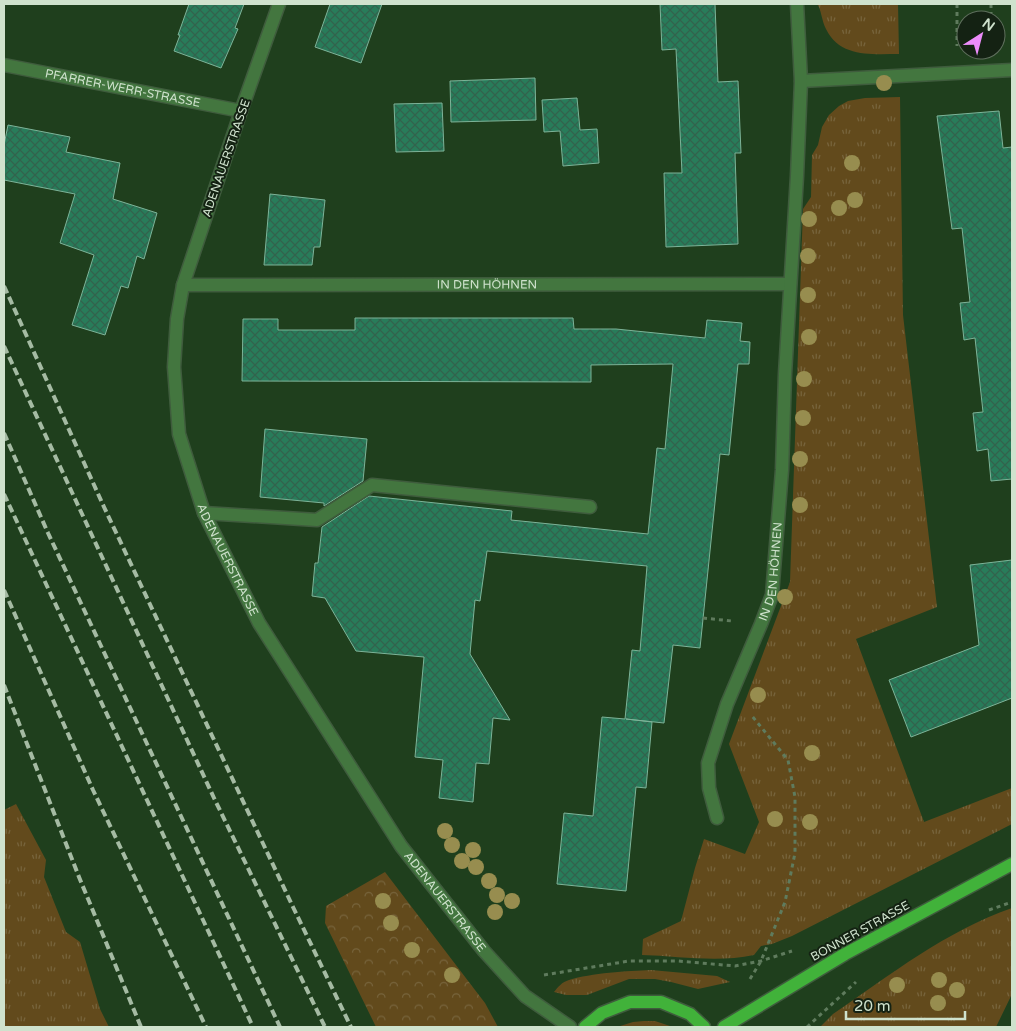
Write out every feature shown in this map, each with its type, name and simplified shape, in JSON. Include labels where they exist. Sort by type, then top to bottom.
[{"type":"main road","name":"BONNER STRASSE","points":[[724,1027],[845,954],[1012,864]]},
{"type":"main road","points":[[585,1027],[602,1013],[630,1002],[661,1002],[690,1014],[704,1027]]},
{"type":"street","name":"ADENAUERSTRASSE","points":[[280,4],[241,111],[183,285],[177,319],[174,366],[179,434],[204,514],[259,623],[401,846],[484,952],[525,996],[570,1027]]},
{"type":"street","name":"IN DEN HÖHNEN","points":[[716,818],[709,788],[708,763],[727,704],[772,595],[782,470],[801,81],[797,4]]},
{"type":"street","name":"PFARRER-WERR-STRASSE","points":[[4,65],[241,111]]},
{"type":"street","points":[[801,81],[1012,70]]},
{"type":"street","name":"IN DEN HÖHNEN","points":[[183,285],[790,284]]},
{"type":"street","points":[[204,514],[316,520],[372,485],[590,507]]},
{"type":"path","points":[[957,4],[958,72]]},
{"type":"path","points":[[525,996],[544,975],[629,961],[678,960],[735,966],[761,961],[785,902],[795,853],[795,797],[788,760],[750,714],[727,704]]},
{"type":"path","points":[[985,911],[1012,902]]},
{"type":"path","points":[[807,1027],[857,980]]},
{"type":"green space","points":[[817,4],[898,4],[899,54],[868,54],[848,50],[832,38],[823,23]]},
{"type":"green space","points":[[900,97],[903,315],[937,607],[856,639],[924,822],[1012,788],[1012,824],[792,936],[761,946],[754,955],[712,959],[642,955],[643,939],[681,921],[704,839],[745,854],[759,822],[729,744],[790,582],[803,209],[811,197],[812,155],[818,145],[822,127],[829,115],[839,106],[848,101],[865,98]]},
{"type":"green space","points":[[16,804],[46,860],[44,877],[66,932],[80,942],[100,1009],[109,1027],[4,1027],[4,810]]},
{"type":"green space","points":[[385,872],[485,1003],[498,1027],[376,1027],[325,923],[326,906]]},
{"type":"green space","points":[[1012,908],[1012,994],[996,1027],[820,1027],[833,1014],[941,941]]},
{"type":"green space","points":[[651,970],[717,976],[730,982],[698,989],[655,979],[629,979],[587,995],[566,995],[554,992],[564,982],[569,980],[610,973]]},
{"type":"green space","points":[[644,1021],[655,1021],[673,1027],[617,1027]]},
{"type":"building","points":[[189,4],[244,4],[235,28],[238,29],[221,68],[174,51]]},
{"type":"building","points":[[330,4],[382,4],[361,63],[315,47]]},
{"type":"building","points":[[660,4],[715,4],[718,82],[738,81],[741,153],[735,153],[738,244],[666,247],[664,173],[682,173],[676,49],[662,50]]},
{"type":"building","points":[[535,78],[536,120],[451,122],[450,81]]},
{"type":"building","points":[[577,98],[580,130],[597,129],[599,163],[563,166],[560,131],[544,132],[542,100]]},
{"type":"building","points":[[442,103],[444,151],[396,152],[394,104]]},
{"type":"building","points":[[999,111],[1003,148],[1012,147],[1012,479],[991,481],[988,449],[977,451],[973,413],[983,412],[975,338],[964,340],[960,303],[970,302],[962,228],[952,229],[937,116]]},
{"type":"building","points":[[8,125],[70,137],[66,152],[120,163],[113,199],[157,213],[144,259],[137,256],[128,288],[121,286],[105,335],[72,325],[94,255],[60,243],[75,194],[4,180],[4,145]]},
{"type":"building","points":[[270,194],[325,200],[320,247],[314,247],[312,265],[264,265]]},
{"type":"building","points":[[355,318],[573,318],[574,329],[616,329],[705,338],[707,320],[742,323],[740,341],[750,342],[749,364],[738,364],[729,455],[720,454],[700,648],[673,645],[664,723],[626,719],[652,722],[646,788],[636,787],[626,891],[557,884],[564,813],[593,816],[602,717],[625,719],[632,650],[640,651],[647,566],[487,551],[480,601],[475,600],[470,654],[510,720],[493,718],[489,764],[476,763],[473,802],[439,798],[443,760],[415,757],[424,657],[356,651],[325,598],[312,596],[315,563],[318,563],[322,527],[369,496],[512,511],[511,520],[648,534],[657,448],[665,449],[673,364],[591,365],[591,382],[242,381],[243,319],[278,319],[278,330],[355,330]]},
{"type":"building","points":[[265,429],[367,439],[363,481],[324,506],[324,503],[260,497]]},
{"type":"building","points":[[1012,560],[1012,698],[911,737],[889,680],[979,645],[970,565]]},
{"type":"railway","points":[[4,286],[104,507],[351,1027]]},
{"type":"railway","points":[[4,346],[214,798],[325,1027]]},
{"type":"railway","points":[[4,433],[48,533],[280,1027]]},
{"type":"railway","points":[[4,494],[253,1027]]},
{"type":"railway","points":[[4,590],[93,790],[206,1027]]},
{"type":"railway","points":[[4,685],[79,877],[141,1027]]}]
